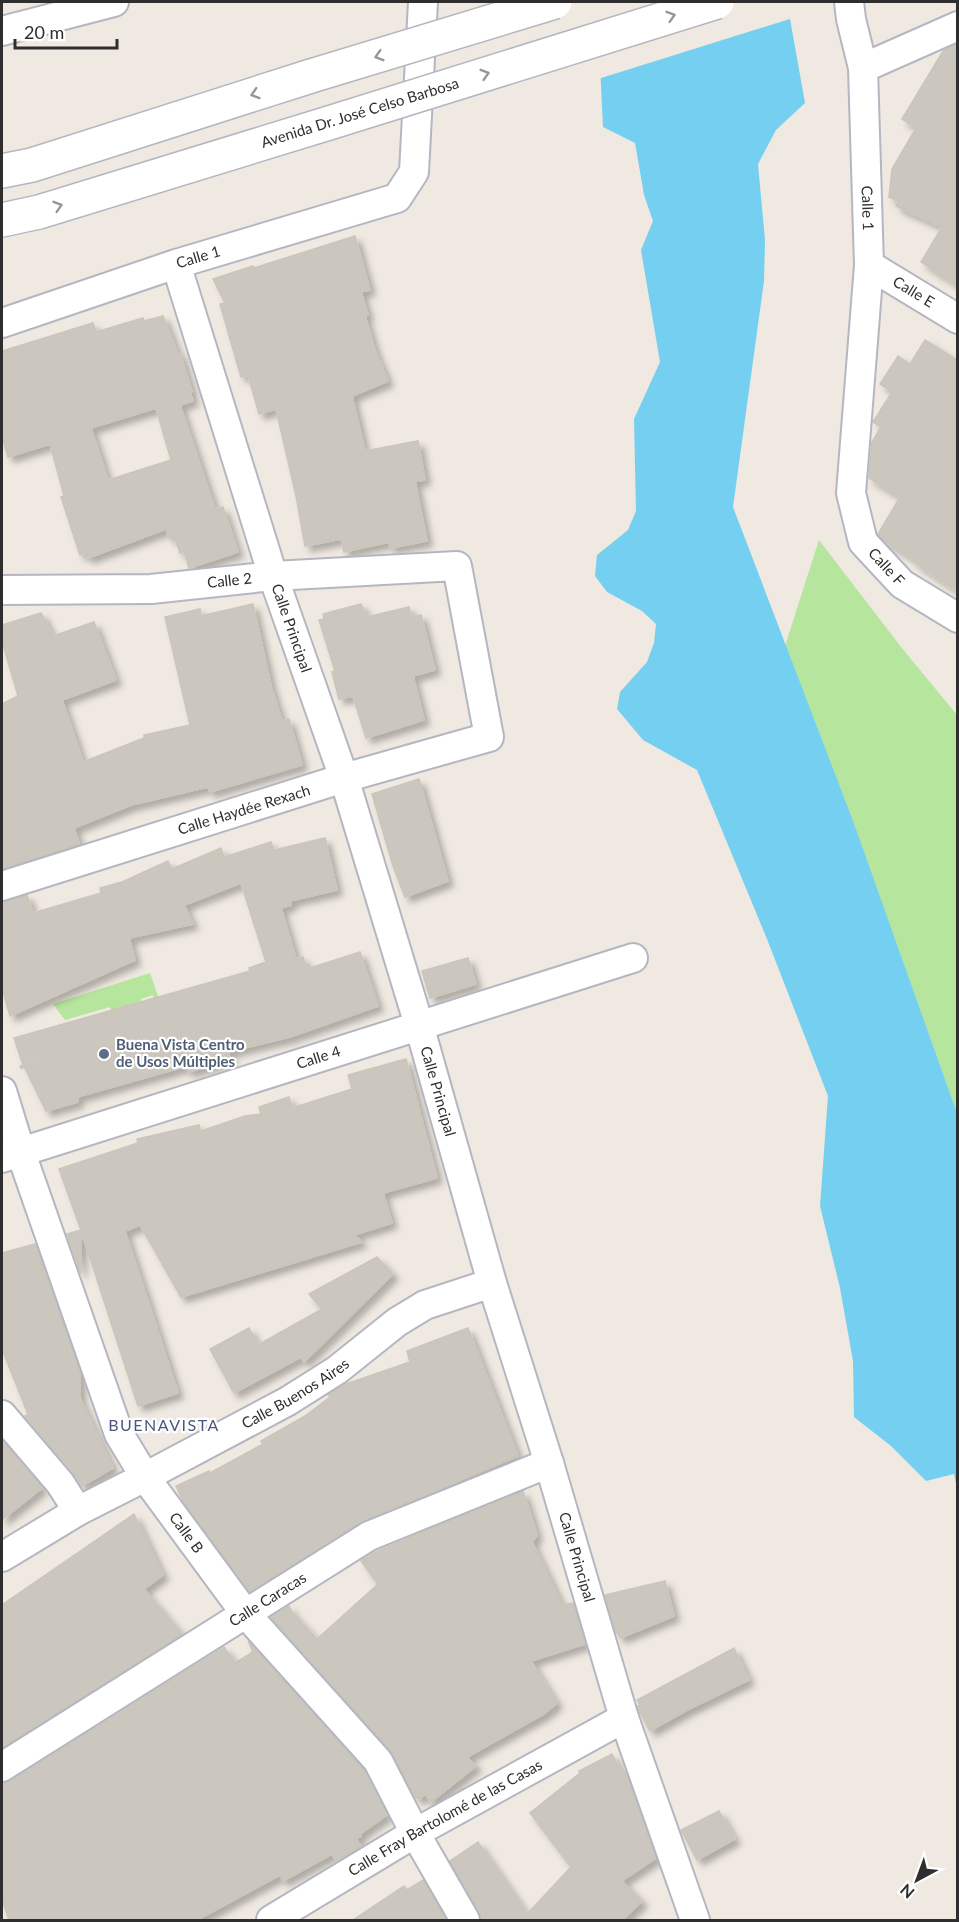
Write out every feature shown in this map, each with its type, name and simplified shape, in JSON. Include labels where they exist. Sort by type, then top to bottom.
[{"type":"street","points":[[2,31],[114,2]]},
{"type":"street","name":"Calle 1","points":[[2,323],[176,264],[397,198],[414,172],[423,2]]},
{"type":"street","points":[[2,171],[32,165],[310,76],[555,2]]},
{"type":"street","name":"Avenida Dr. José Celso Barbosa","points":[[2,220],[50,208],[329,123],[717,2]]},
{"type":"street","name":"Calle 1","points":[[849,2],[863,68],[869,265],[854,452]]},
{"type":"street","points":[[863,68],[955,29]]},
{"type":"street","name":"Calle Principal","points":[[176,264],[273,576],[344,778],[419,1025],[492,1283],[549,1462],[624,1718],[695,1920]]},
{"type":"street","name":"Calle E","points":[[869,265],[957,320]]},
{"type":"street","name":"Calle F","points":[[854,452],[851,493],[863,542],[902,584],[957,618]]},
{"type":"street","name":"Calle 2","points":[[2,590],[151,589],[273,576],[457,566],[489,737]]},
{"type":"street","name":"Calle Haydée Rexach","points":[[2,886],[344,778],[489,737]]},
{"type":"street","name":"Calle 4","points":[[11,1155],[633,958]]},
{"type":"street","name":"Calle B","points":[[9,1080],[11,1155],[119,1434],[145,1477],[245,1614],[378,1761],[415,1833],[465,1920]]},
{"type":"street","name":"Calle Buenos Aires","points":[[2,1557],[78,1511],[288,1401],[337,1370],[397,1322],[425,1305],[492,1283]]},
{"type":"street","points":[[2,1415],[60,1483],[78,1511]]},
{"type":"street","name":"Calle Caracas","points":[[2,1767],[369,1536],[549,1462]]},
{"type":"street","name":"Calle Fray Bartolomé de las Casas","points":[[271,1920],[415,1833],[624,1718]]},
{"type":"path","points":[[9,1080],[35,1058]]},
{"type":"green space","points":[[819,540],[901,647],[957,715],[957,1113],[867,862],[785,646]]},
{"type":"green space","points":[[150,973],[165,1017],[157,1009],[153,995],[141,999],[141,1003],[112,1013],[110,1007],[65,1020],[53,1004]]},
{"type":"water","points":[[597,2],[787,2],[805,103],[776,130],[758,164],[765,240],[764,281],[733,507],[853,821],[957,1113],[957,1489],[954,1474],[926,1481],[891,1446],[854,1417],[853,1361],[840,1288],[820,1206],[828,1096],[767,939],[697,770],[643,740],[617,709],[620,692],[647,662],[654,643],[656,624],[642,611],[607,592],[595,576],[597,555],[628,530],[636,511],[634,419],[660,362],[641,250],[653,221],[644,195],[635,143],[603,127]]},
{"type":"pier","points":[[594,2],[790,2],[793,18],[598,79]]},
{"type":"building","points":[[957,44],[957,285],[921,262],[942,227],[896,206],[898,201],[889,197],[892,169],[916,128],[902,119],[943,51]]},
{"type":"building","points":[[355,236],[370,290],[361,292],[368,315],[365,316],[375,350],[388,381],[352,396],[365,451],[418,441],[425,480],[415,481],[427,541],[390,548],[389,542],[344,552],[341,539],[305,546],[276,409],[259,414],[248,375],[241,377],[220,304],[225,303],[213,279]]},
{"type":"building","points":[[163,316],[178,354],[180,353],[193,401],[180,405],[215,509],[223,507],[238,552],[189,568],[184,551],[180,553],[174,536],[169,538],[166,529],[88,558],[86,553],[80,555],[61,497],[64,496],[50,444],[8,457],[2,437],[2,351],[93,323],[96,332],[143,318],[144,321]],"holes":[[[156,408],[171,460],[108,480],[91,428]]]},
{"type":"building","points":[[925,340],[957,360],[957,591],[883,540],[878,534],[900,497],[869,478],[872,442],[881,427],[873,422],[892,392],[880,384],[898,356],[910,364]]},
{"type":"building","points":[[253,604],[271,686],[282,721],[289,719],[302,765],[210,792],[208,787],[131,805],[74,828],[79,844],[2,869],[2,704],[18,696],[2,641],[2,625],[41,613],[53,636],[94,622],[116,680],[62,700],[83,762],[144,738],[144,735],[190,725],[165,617],[200,609],[201,616]]},
{"type":"building","points":[[361,604],[367,617],[409,607],[411,617],[421,615],[435,670],[413,676],[424,720],[366,738],[353,696],[339,699],[332,672],[335,671],[319,620],[324,619],[323,614]]},
{"type":"building","points":[[419,779],[448,881],[405,897],[393,866],[372,794]]},
{"type":"building","points":[[325,838],[337,890],[290,901],[291,905],[281,908],[296,959],[303,957],[307,969],[360,952],[378,1006],[290,1037],[228,1052],[231,1060],[188,1072],[187,1066],[77,1097],[78,1102],[46,1111],[22,1062],[14,1038],[250,971],[249,968],[266,962],[241,883],[184,905],[193,924],[129,938],[135,960],[10,1016],[2,988],[2,902],[27,895],[33,913],[101,893],[100,888],[122,882],[168,861],[172,869],[221,848],[224,857],[271,842],[274,850]]},
{"type":"building","points":[[468,958],[476,984],[430,998],[422,971]]},
{"type":"building","points":[[406,1059],[437,1178],[383,1193],[392,1223],[354,1235],[362,1242],[181,1297],[140,1225],[125,1231],[178,1393],[138,1406],[59,1169],[138,1143],[137,1139],[199,1125],[201,1131],[245,1116],[261,1114],[259,1107],[289,1097],[292,1108],[352,1089],[348,1075]]},
{"type":"building","points":[[81,1230],[81,1274],[67,1234]]},
{"type":"building","points":[[35,1244],[80,1372],[80,1398],[113,1468],[82,1486],[73,1472],[25,1416],[28,1414],[2,1349],[2,1253]]},
{"type":"building","points":[[377,1257],[393,1274],[304,1362],[301,1357],[234,1393],[210,1349],[249,1328],[258,1345],[322,1309],[309,1294]]},
{"type":"building","points":[[468,1328],[518,1456],[363,1521],[250,1592],[183,1501],[176,1486],[209,1471],[210,1473],[263,1444],[261,1441],[305,1416],[330,1397],[328,1395],[346,1384],[410,1362],[407,1351]]},
{"type":"building","points":[[2,1440],[42,1488],[2,1520]]},
{"type":"building","points":[[523,1491],[537,1535],[532,1542],[562,1605],[573,1603],[585,1644],[531,1661],[557,1703],[544,1714],[467,1757],[476,1766],[431,1802],[425,1794],[419,1799],[415,1797],[390,1750],[271,1617],[289,1606],[317,1639],[378,1584],[361,1561],[377,1551]]},
{"type":"building","points":[[134,1514],[163,1575],[144,1589],[182,1634],[2,1748],[2,1605]]},
{"type":"building","points":[[665,1581],[674,1616],[620,1638],[616,1633],[605,1595]]},
{"type":"building","points":[[248,1641],[364,1770],[387,1815],[360,1834],[361,1836],[356,1839],[361,1846],[336,1861],[332,1854],[283,1881],[280,1875],[197,1920],[9,1920],[2,1899],[2,1783],[11,1781],[224,1647],[235,1663],[253,1652]]},
{"type":"building","points":[[734,1648],[749,1680],[650,1731],[639,1711],[638,1706],[640,1705],[637,1700]]},
{"type":"building","points":[[612,1754],[634,1795],[656,1858],[622,1881],[642,1901],[623,1920],[481,1920],[479,1912],[450,1861],[478,1842],[527,1914],[571,1867],[530,1813],[580,1773],[579,1771]]},
{"type":"building","points":[[719,1811],[735,1839],[697,1860],[681,1830]]},
{"type":"building","points":[[423,1880],[446,1920],[353,1920],[404,1886],[407,1890]]},
{"type":"place","name":"Buena Vista Centro de Usos Múltiples","points":[[104,1054]]},
{"type":"district","name":"BUENAVISTA","points":[[164,1425]]}]
